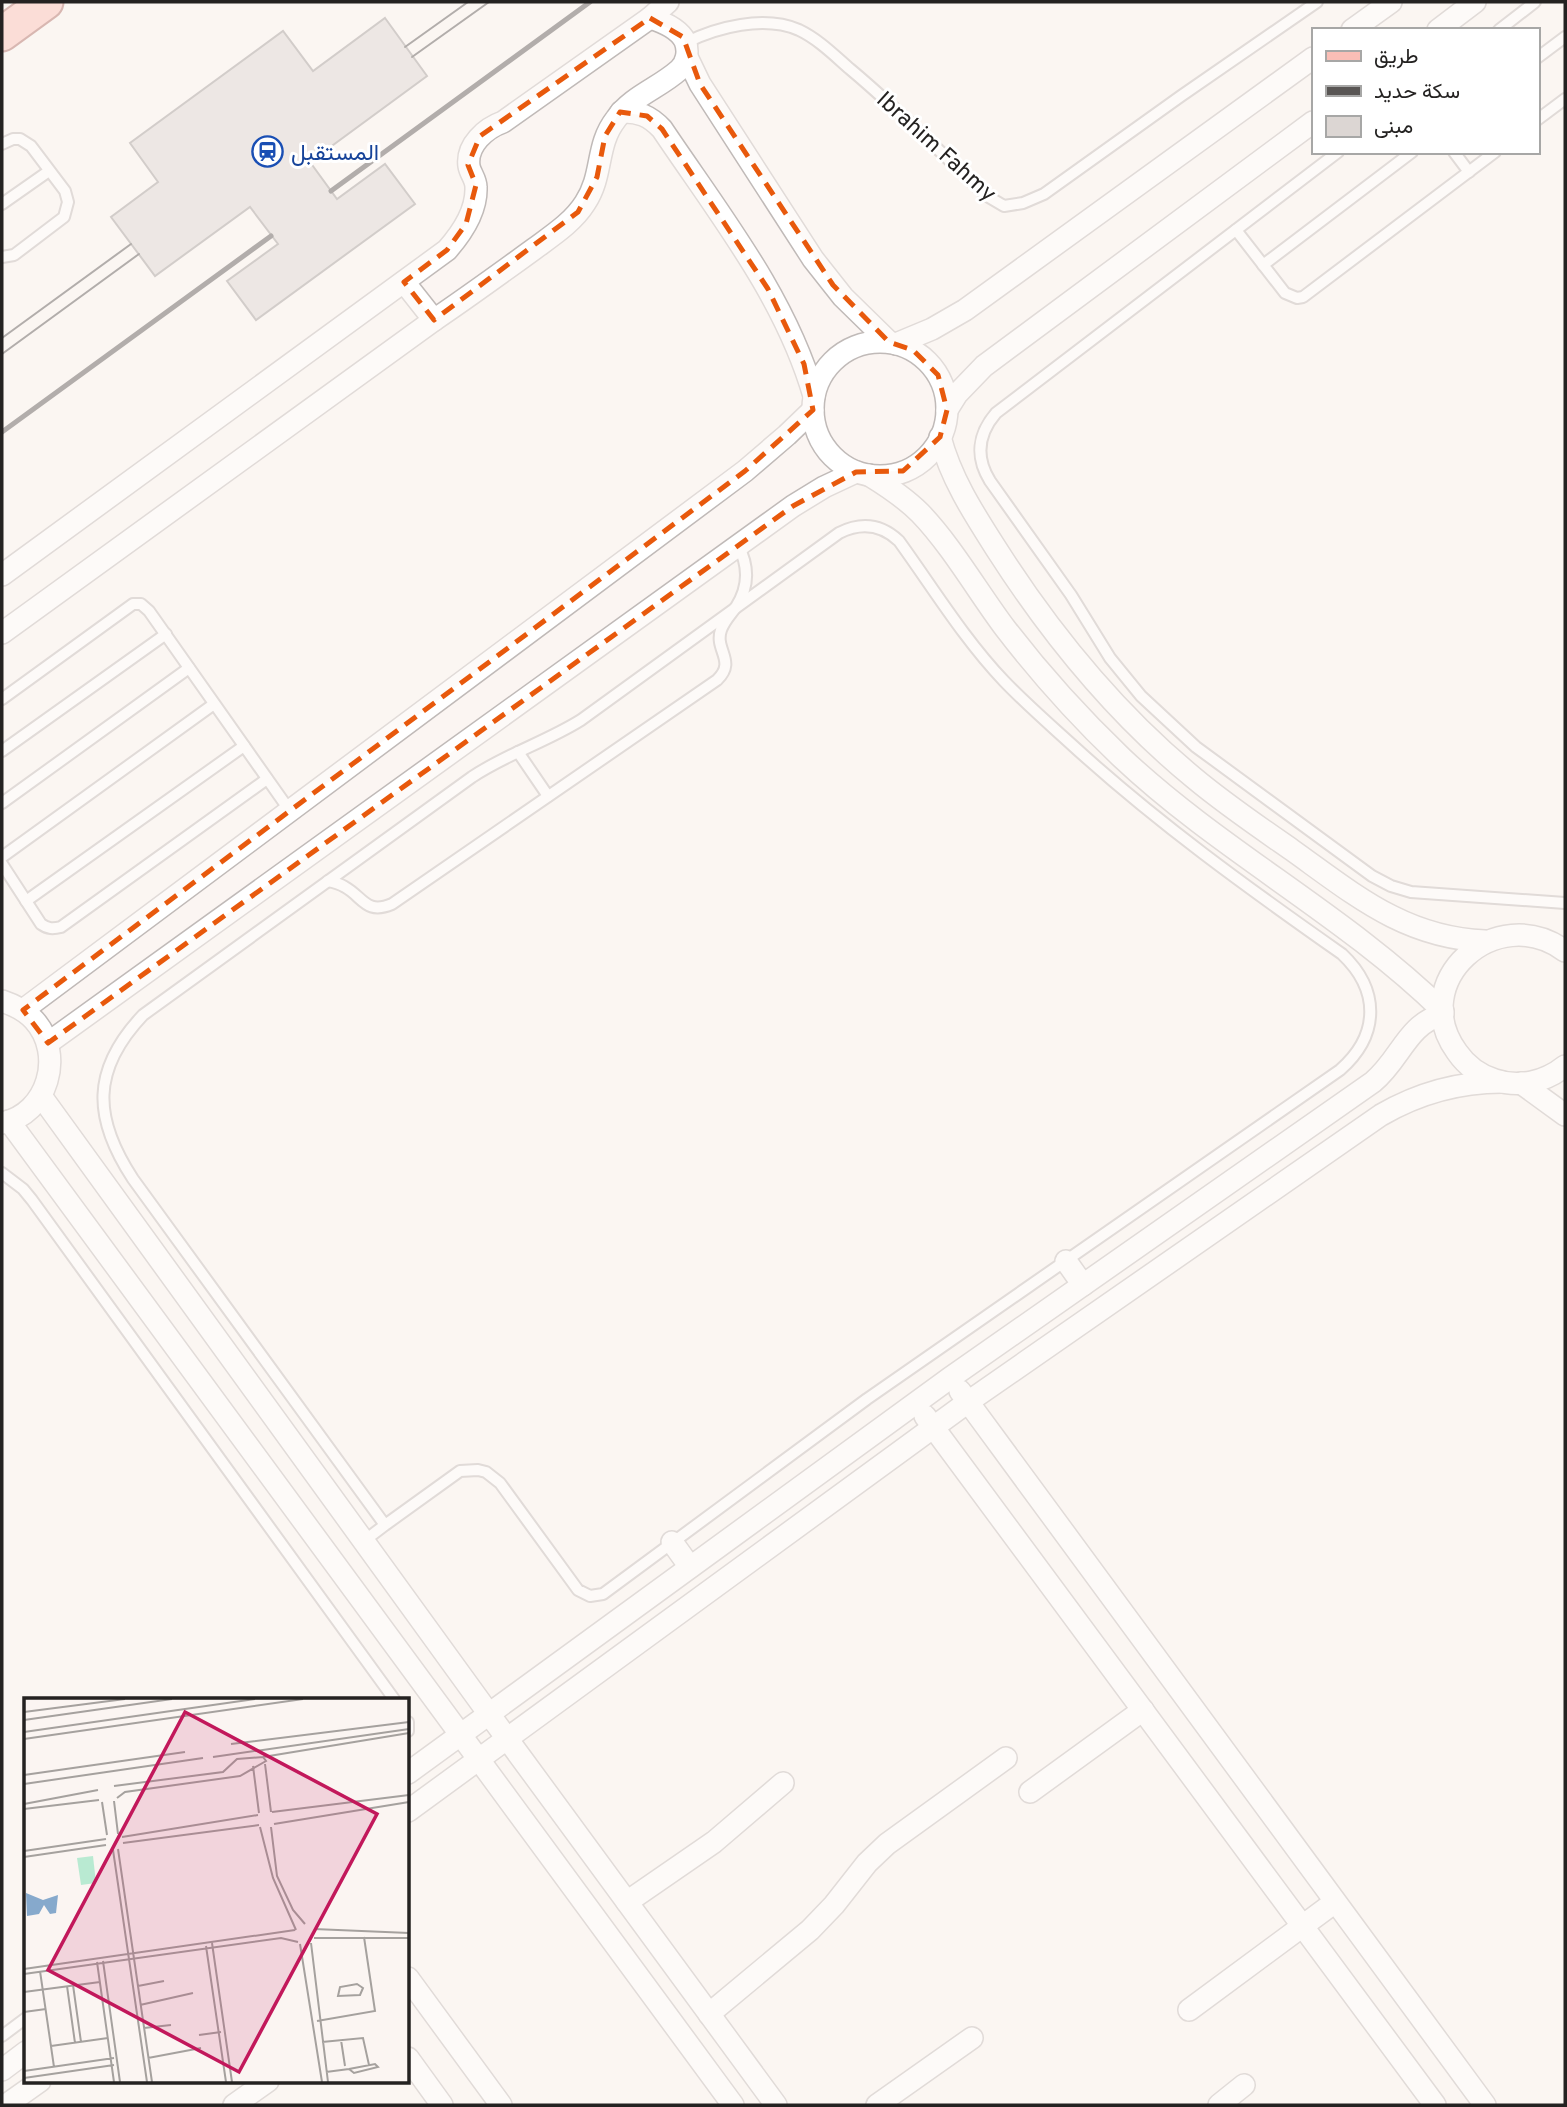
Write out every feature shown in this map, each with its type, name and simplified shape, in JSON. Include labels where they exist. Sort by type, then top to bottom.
[{"type":"main road","points":[[2,34],[46,2]]},
{"type":"street","points":[[2,575],[447,250],[466,224],[472,209],[476,185],[468,165],[472,149],[480,136],[650,18],[668,2]]},
{"type":"street","points":[[1355,28],[1391,2]]},
{"type":"street","points":[[1441,28],[1475,2]]},
{"type":"street","points":[[650,18],[683,37],[700,84],[813,259],[843,297],[892,343]]},
{"type":"street","points":[[2,633],[560,229],[578,212],[592,191],[605,136],[621,112],[633,100],[681,69],[686,50]]},
{"type":"street","points":[[892,343],[932,329],[965,310],[1312,59]]},
{"type":"street","points":[[621,112],[647,116],[662,129],[768,289],[791,333],[813,403],[818,436],[825,448],[844,466],[863,473],[897,493],[921,514],[1027,656],[1073,709],[1122,758],[1201,825],[1373,948],[1443,1012]]},
{"type":"street","points":[[48,1043],[808,496],[863,473],[886,475],[903,471],[918,463],[931,452],[940,437],[947,410],[957,394],[984,366],[1312,123]]},
{"type":"street","points":[[404,282],[434,320]]},
{"type":"street","points":[[23,1010],[745,471],[787,435],[813,403],[819,380],[828,366],[841,355],[855,346],[872,342],[892,343],[913,350],[927,361],[938,375],[945,392],[947,410]]},
{"type":"street","points":[[940,437],[948,465],[961,491],[1034,607],[1097,685],[1144,734],[1220,800],[1359,898],[1428,933],[1485,942]]},
{"type":"street","points":[[1562,946],[1520,934],[1508,934],[1485,942],[1462,958],[1454,970],[1448,983],[1443,1012],[1449,1037],[1461,1058],[1480,1073],[1512,1083],[1565,1115]]},
{"type":"street","points":[[2,1001],[23,1010],[33,1019],[48,1043],[51,1061],[41,1096],[27,1111],[6,1122],[480,1759],[733,2105]]},
{"type":"street","points":[[410,1772],[950,1378],[1373,1082],[1390,1066],[1415,1029],[1443,1012]]},
{"type":"street","points":[[410,1810],[968,1402],[1381,1115],[1409,1100],[1439,1090],[1471,1083],[1512,1083],[1546,1078],[1565,1066]]},
{"type":"street","points":[[41,1096],[776,2105]]},
{"type":"street","points":[[1066,1261],[1083,1285]]},
{"type":"street","points":[[950,1378],[1485,2105]]},
{"type":"street","points":[[916,1403],[1435,2105]]},
{"type":"street","points":[[672,1542],[690,1567]]},
{"type":"street","points":[[1030,1792],[1143,1710]]},
{"type":"street","points":[[709,2014],[810,1930],[834,1905],[862,1868],[887,1844],[1006,1758]]},
{"type":"street","points":[[627,1902],[714,1842],[782,1783]]},
{"type":"street","points":[[1189,2010],[1335,1902]]},
{"type":"street","points":[[410,1981],[501,2105]]},
{"type":"street","points":[[877,2105],[972,2038]]},
{"type":"street","points":[[2,2070],[24,2054]]},
{"type":"street","points":[[410,2061],[442,2105]]},
{"type":"street","points":[[6,2105],[39,2082]]},
{"type":"street","points":[[234,2105],[267,2082]]},
{"type":"street","points":[[1219,2105],[1244,2085]]},
{"type":"lane","name":"Ibrahim Fahmy","points":[[686,50],[720,29],[739,25],[769,25],[798,30],[822,45],[891,102],[987,195],[1004,206],[1023,203],[1044,194],[1317,2]]},
{"type":"lane","points":[[1502,28],[1535,2]]},
{"type":"lane","points":[[1539,56],[1565,37]]},
{"type":"lane","points":[[1539,118],[1565,99]]},
{"type":"lane","points":[[2,144],[13,139],[26,142],[67,197],[68,208],[64,217],[14,255],[2,257]]},
{"type":"lane","points":[[1335,154],[996,413],[982,434],[980,458],[984,471],[1071,594],[1096,638],[1125,678],[1159,714],[1206,754],[1372,876],[1391,886],[1422,893],[1565,903]]},
{"type":"lane","points":[[1263,265],[1409,154]]},
{"type":"lane","points":[[1456,154],[1469,172]]},
{"type":"lane","points":[[1236,230],[1285,293],[1297,298],[1303,297],[1492,154]]},
{"type":"lane","points":[[2,204],[49,171]]},
{"type":"lane","points":[[363,1541],[453,1475],[460,1471],[478,1470],[494,1477],[500,1483],[574,1585],[590,1596],[603,1594],[867,1399],[1340,1070],[1361,1048],[1370,1020],[1369,998],[1362,977],[1342,954],[1234,878],[1169,828],[1045,721],[980,654],[899,541],[891,534],[871,526],[849,528],[830,539],[581,720],[472,777],[143,1016],[128,1031],[113,1058],[104,1088],[103,1109],[114,1146],[133,1179],[384,1525]]},
{"type":"lane","points":[[328,881],[345,887],[364,904],[385,907],[722,675],[726,662],[720,642],[720,630],[744,590],[747,572],[738,545]]},
{"type":"lane","points":[[2,699],[133,604],[141,604],[166,634],[290,811]]},
{"type":"lane","points":[[2,751],[166,634]]},
{"type":"lane","points":[[2,803],[190,668]]},
{"type":"lane","points":[[2,857],[214,704]]},
{"type":"lane","points":[[26,901],[244,746]]},
{"type":"lane","points":[[517,752],[548,796]]},
{"type":"lane","points":[[2,864],[45,927],[55,929],[267,779]]},
{"type":"lane","points":[[2,1173],[23,1189],[32,1200],[393,1698]]},
{"type":"lane","points":[[2,2036],[24,2020]]},
{"type":"highlighted area","points":[[650,18],[683,37],[700,84],[833,285],[889,342],[913,350],[938,375],[947,410],[940,437],[903,471],[856,472],[793,506],[48,1043],[23,1010],[745,471],[813,410],[804,364],[768,289],[662,129],[647,116],[620,112],[605,136],[597,177],[578,212],[434,320],[404,282],[447,250],[466,224],[476,185],[468,165],[480,136]]},
{"type":"building","name":"المستقبل","points":[[385,18],[427,76],[310,162],[337,199],[385,164],[415,204],[256,320],[227,281],[278,244],[250,207],[155,276],[111,217],[158,182],[130,143],[283,31],[313,71]]},
{"type":"tram line","points":[[405,47],[468,2]]},
{"type":"tram line","points":[[412,57],[489,2]]},
{"type":"tram line","points":[[2,338],[131,244]]},
{"type":"tram line","points":[[2,354],[139,254]]},
{"type":"railway","points":[[331,191],[590,2]]},
{"type":"railway","points":[[2,432],[271,236]]},
{"type":"place","name":"المستقبل","points":[[268,152]]}]
